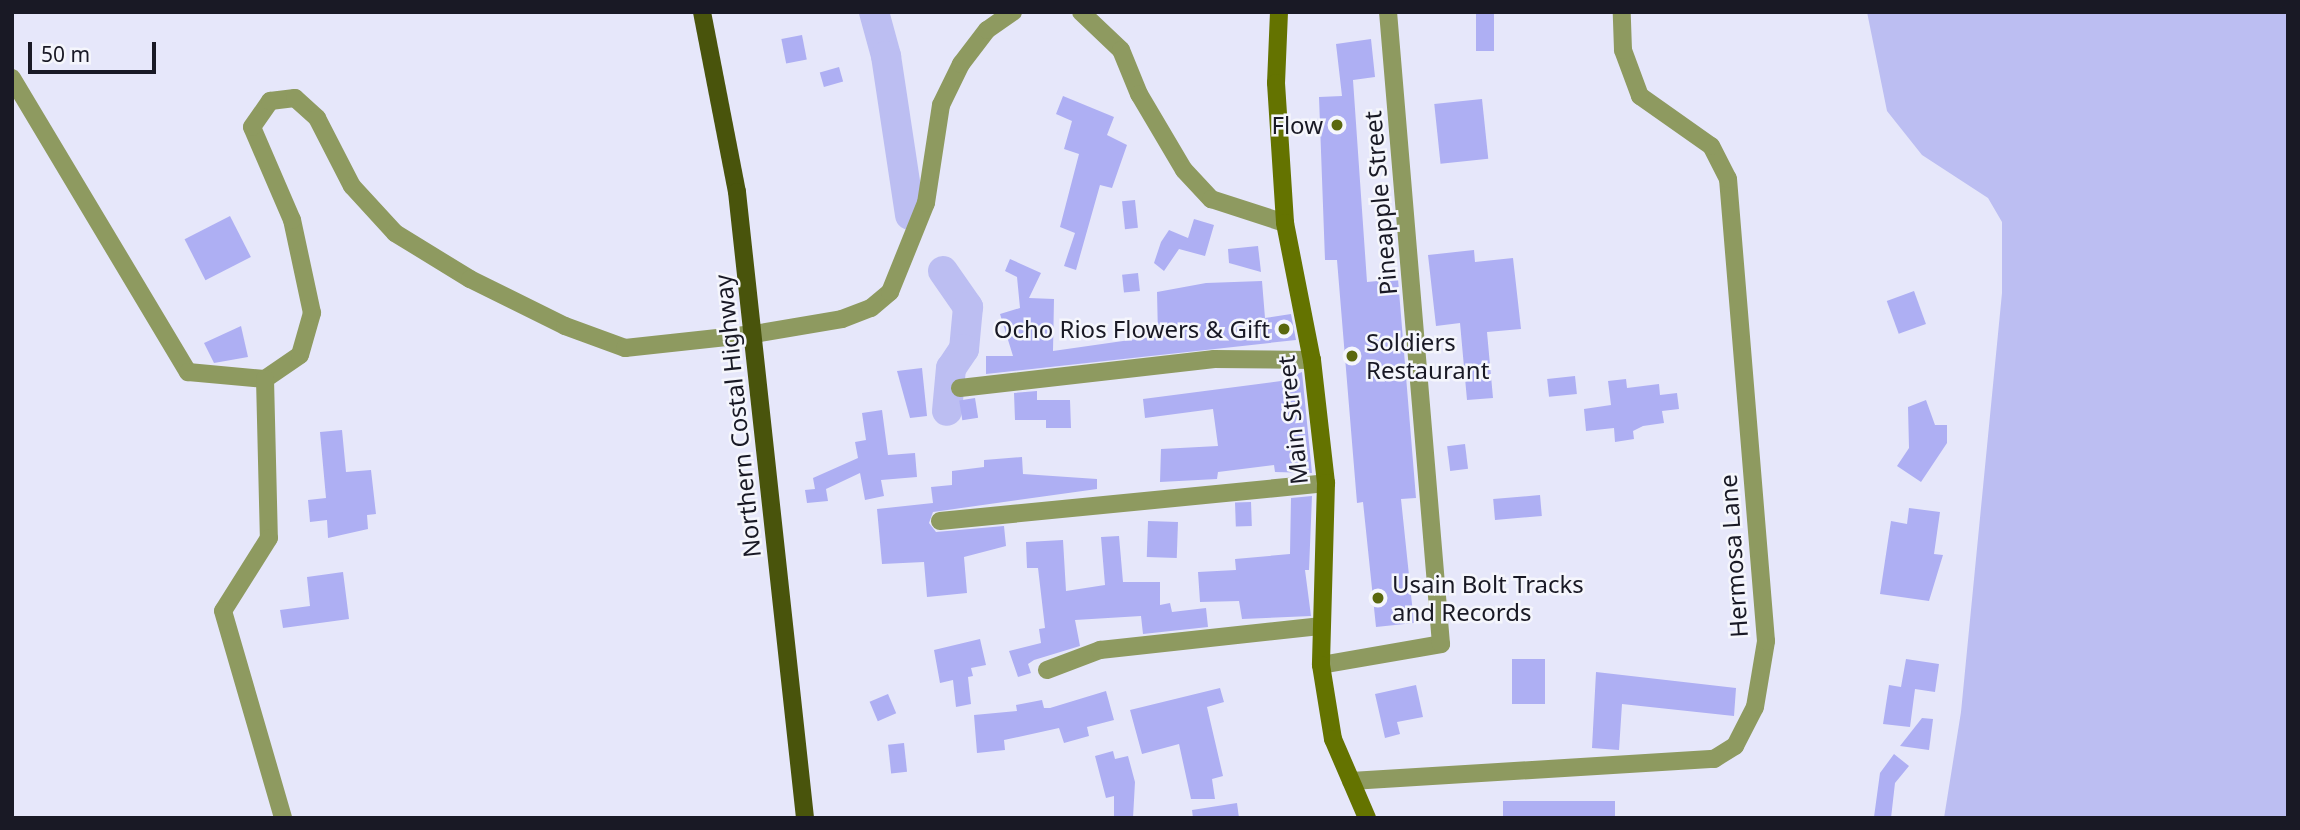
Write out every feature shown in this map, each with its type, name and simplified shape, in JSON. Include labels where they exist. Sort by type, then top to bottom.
[{"type":"main road","name":"Northern Costal Highway","points":[[702,12],[737,192],[805,818]]},
{"type":"street","points":[[12,78],[188,372],[265,379],[300,355],[312,313],[292,220],[251,127],[270,101],[295,98],[317,118],[352,186],[395,233],[470,279],[565,326],[625,348],[754,334],[842,319],[890,292],[926,203],[941,105],[961,64],[987,30],[1013,12]]},
{"type":"street","points":[[1081,12],[1121,50],[1139,94],[1184,170],[1211,199],[1285,223]]},
{"type":"street","name":"Main Street","points":[[1279,12],[1276,83],[1285,223],[1312,360],[1326,483],[1321,665],[1333,739],[1367,818]]},
{"type":"street","name":"Pineapple Street","points":[[1321,665],[1441,644],[1388,12]]},
{"type":"street","name":"Hermosa Lane","points":[[1350,781],[1714,759],[1735,746],[1755,707],[1766,641],[1728,179],[1711,146],[1640,96],[1623,50],[1622,12]]},
{"type":"street","points":[[960,388],[1214,359],[1312,360]]},
{"type":"street","points":[[265,379],[269,538],[223,611],[283,818]]},
{"type":"street","points":[[940,521],[1326,483]]},
{"type":"street","points":[[1047,670],[1100,650],[1320,626]]},
{"type":"water","points":[[1867,12],[2288,12],[2288,818],[1944,818],[1961,712],[2002,293],[2002,222],[1988,198],[1922,155],[1887,111]]},
{"type":"building","points":[[1476,12],[1494,12],[1494,51],[1476,51]]},
{"type":"building","points":[[802,35],[807,60],[786,64],[781,39]]},
{"type":"building","points":[[1371,39],[1375,77],[1353,80],[1367,282],[1398,279],[1416,498],[1401,499],[1414,623],[1376,627],[1363,502],[1357,503],[1337,260],[1325,260],[1319,97],[1342,96],[1336,44]]},
{"type":"building","points":[[839,67],[843,81],[824,87],[820,73]]},
{"type":"building","points":[[1063,96],[1114,117],[1107,135],[1127,145],[1112,188],[1100,185],[1076,270],[1064,266],[1075,233],[1060,227],[1079,154],[1064,149],[1072,121],[1056,114]]},
{"type":"building","points":[[1482,99],[1488,159],[1441,164],[1434,104]]},
{"type":"building","points":[[1135,200],[1138,228],[1125,229],[1122,201]]},
{"type":"building","points":[[230,216],[251,257],[205,280],[185,239]]},
{"type":"building","points":[[1194,219],[1214,225],[1205,256],[1179,249],[1164,271],[1154,263],[1161,242],[1169,230],[1188,238]]},
{"type":"building","points":[[1258,246],[1261,272],[1229,263],[1228,249]]},
{"type":"building","points":[[1474,250],[1475,262],[1513,258],[1521,329],[1487,332],[1493,398],[1467,400],[1460,323],[1436,326],[1428,255]]},
{"type":"building","points":[[1010,259],[1041,273],[1029,298],[1054,299],[1053,351],[1158,336],[1157,292],[1206,283],[1262,281],[1265,318],[1291,314],[1296,340],[986,374],[986,356],[1013,356],[1000,314],[1020,308],[1017,277],[1005,271]]},
{"type":"building","points":[[1138,273],[1140,291],[1124,293],[1122,275]]},
{"type":"building","points":[[1914,291],[1926,324],[1899,334],[1887,301]]},
{"type":"building","points":[[241,326],[248,357],[214,363],[204,343]]},
{"type":"building","points":[[922,368],[927,416],[910,418],[897,371]]},
{"type":"building","points":[[1302,372],[1312,473],[1275,472],[1274,465],[1218,472],[1217,479],[1160,482],[1161,449],[1218,446],[1213,409],[1145,418],[1143,399],[1281,381]]},
{"type":"building","points":[[1575,376],[1577,394],[1549,397],[1547,379]]},
{"type":"building","points":[[1626,379],[1627,388],[1659,384],[1660,395],[1677,393],[1679,409],[1662,411],[1664,423],[1643,426],[1633,431],[1634,439],[1615,442],[1614,428],[1586,431],[1584,409],[1611,405],[1608,381]]},
{"type":"building","points":[[1037,391],[1037,400],[1070,400],[1071,428],[1046,428],[1046,420],[1015,420],[1014,393]]},
{"type":"building","points":[[975,398],[978,418],[962,420],[959,401]]},
{"type":"building","points":[[1926,400],[1935,425],[1947,425],[1947,443],[1921,482],[1897,466],[1909,448],[1908,407]]},
{"type":"building","points":[[882,410],[888,455],[915,453],[917,477],[881,480],[884,496],[865,500],[860,473],[826,489],[828,501],[807,503],[805,490],[815,489],[813,478],[858,458],[855,442],[866,440],[862,413]]},
{"type":"building","points":[[342,430],[346,472],[371,470],[376,514],[367,515],[368,529],[328,538],[327,520],[310,522],[308,500],[326,498],[320,432]]},
{"type":"building","points":[[1465,444],[1468,469],[1450,471],[1447,446]]},
{"type":"building","points":[[1022,457],[1023,474],[1097,479],[1097,489],[933,512],[929,523],[936,532],[1004,526],[1006,546],[964,557],[967,593],[927,597],[924,562],[882,564],[877,509],[933,503],[931,487],[952,485],[952,471],[984,467],[984,460]]},
{"type":"building","points":[[1540,495],[1542,516],[1495,520],[1493,499]]},
{"type":"building","points":[[1312,496],[1309,570],[1305,570],[1311,616],[1242,619],[1239,601],[1200,602],[1198,572],[1236,570],[1235,559],[1290,554],[1291,498]]},
{"type":"building","points":[[1251,502],[1252,526],[1236,527],[1235,503]]},
{"type":"building","points":[[1909,508],[1940,512],[1934,554],[1943,555],[1929,601],[1880,594],[1891,521],[1907,524]]},
{"type":"building","points":[[1148,521],[1178,522],[1177,558],[1147,557]]},
{"type":"building","points":[[1119,536],[1123,582],[1160,582],[1160,605],[1170,603],[1172,612],[1206,608],[1208,627],[1143,634],[1141,616],[1075,620],[1080,646],[1034,660],[1028,664],[1031,673],[1018,677],[1009,651],[1041,643],[1039,629],[1045,628],[1038,568],[1027,568],[1026,542],[1063,540],[1066,591],[1105,585],[1101,537]]},
{"type":"building","points":[[343,572],[349,619],[283,628],[280,610],[310,606],[307,577]]},
{"type":"building","points":[[980,639],[986,665],[971,668],[973,676],[968,677],[971,704],[956,707],[953,680],[940,683],[934,650]]},
{"type":"building","points":[[1512,659],[1545,659],[1545,704],[1512,704]]},
{"type":"building","points":[[1906,659],[1939,664],[1935,692],[1915,689],[1910,727],[1883,724],[1889,685],[1901,687]]},
{"type":"building","points":[[1596,672],[1736,688],[1734,716],[1622,704],[1619,750],[1592,748]]},
{"type":"building","points":[[1416,685],[1423,717],[1397,722],[1400,734],[1385,738],[1375,694]]},
{"type":"building","points":[[1220,688],[1224,702],[1207,707],[1223,776],[1212,779],[1215,799],[1191,799],[1179,744],[1142,754],[1130,710]]},
{"type":"building","points":[[1106,691],[1114,720],[1087,727],[1089,736],[1064,743],[1059,728],[1004,740],[1005,750],[977,753],[974,715],[1017,711],[1016,705],[1042,700],[1044,708],[1050,708]]},
{"type":"building","points":[[888,694],[896,713],[878,721],[870,702]]},
{"type":"building","points":[[1922,718],[1933,719],[1929,750],[1900,746]]},
{"type":"building","points":[[904,743],[907,772],[891,774],[888,745]]},
{"type":"building","points":[[1113,751],[1115,759],[1128,756],[1135,782],[1133,818],[1114,818],[1114,796],[1106,798],[1095,756]]},
{"type":"building","points":[[1894,754],[1909,766],[1895,783],[1891,818],[1874,817],[1880,773]]},
{"type":"building","points":[[1503,801],[1615,801],[1615,818],[1503,818]]},
{"type":"building","points":[[1237,803],[1239,818],[1193,818],[1192,810]]},
{"type":"waterway","points":[[874,12],[886,56],[910,215]]},
{"type":"waterway","points":[[943,271],[968,307],[964,349],[951,368],[947,411]]},
{"type":"place","name":"Flow","points":[[1337,125]]},
{"type":"place","name":"Ocho Rios Flowers & Gift","points":[[1284,329]]},
{"type":"place","name":"Soldiers Restaurant","points":[[1352,356]]},
{"type":"place","name":"Usain Bolt Tracks and Records","points":[[1378,598]]}]
